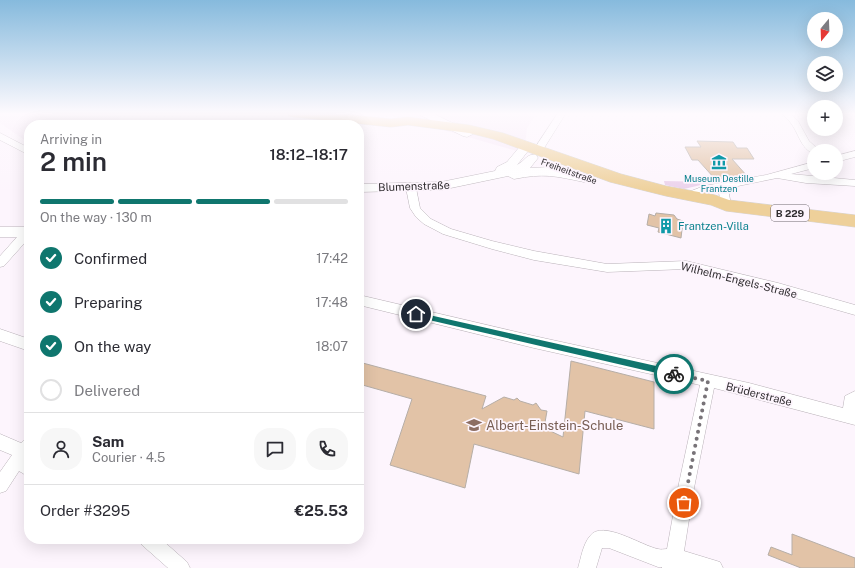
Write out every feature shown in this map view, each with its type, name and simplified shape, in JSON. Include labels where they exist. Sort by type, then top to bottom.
[{"type":"main road","name":"Freiheitstraße","points":[[493,140],[616,178],[715,200],[726,205],[855,221]]},
{"type":"main road","name":"Freiheitstraße","points":[[529,152],[584,178],[669,199],[717,208],[726,205]]},
{"type":"street","points":[[3,140],[24,150]]},
{"type":"street","points":[[529,152],[540,140]]},
{"type":"street","name":"Blumenstraße","points":[[364,188],[411,188],[456,184],[517,170],[525,166],[529,152]]},
{"type":"street","points":[[843,157],[855,154]]},
{"type":"street","points":[[690,195],[704,188],[780,175],[807,167]]},
{"type":"street","name":"Blumenstraße","points":[[491,175],[517,175],[550,171],[584,178]]},
{"type":"street","points":[[780,175],[806,180],[855,183]]},
{"type":"street","points":[[726,205],[724,193],[734,184]]},
{"type":"street","name":"Wilhelm-Engels-Straße","points":[[411,188],[415,210],[430,224],[448,232],[488,245],[544,258],[605,268],[624,269],[672,264],[686,265],[778,288],[855,310]]},
{"type":"street","points":[[0,232],[24,232]]},
{"type":"street","points":[[0,263],[24,237]]},
{"type":"street","name":"Brüderstraße","points":[[364,301],[708,381],[853,417]]},
{"type":"street","points":[[0,335],[24,343]]},
{"type":"street","points":[[672,562],[708,381]]},
{"type":"street","points":[[853,417],[850,401],[855,398]]},
{"type":"street","points":[[0,442],[24,447]]},
{"type":"street","points":[[0,485],[24,452]]},
{"type":"street","points":[[587,568],[592,546],[597,540],[609,539],[672,562],[714,568]]},
{"type":"street","points":[[154,544],[181,568]]},
{"type":"shaded area","points":[[476,140],[526,140],[524,153]]},
{"type":"shaded area","points":[[664,181],[713,182],[684,189],[665,185]]},
{"type":"building","name":"Museum Destille Frantzen","points":[[697,141],[733,142],[737,148],[747,148],[754,159],[732,159],[747,176],[715,179],[698,160],[692,160],[685,147],[701,147]]},
{"type":"building","name":"Frantzen-Villa","points":[[656,213],[674,215],[677,219],[683,221],[681,238],[658,232],[659,228],[647,225],[649,214],[655,216]]},
{"type":"building","name":"Albert-Einstein-Schule","points":[[571,361],[654,382],[654,429],[585,411],[579,474],[474,444],[465,488],[390,465],[412,399],[364,385],[364,363],[486,396],[482,409],[504,397],[514,400],[517,398],[520,401],[533,405],[536,403],[541,410],[547,411],[544,428],[563,437]]},
{"type":"building","points":[[792,534],[855,558],[855,568],[801,568],[768,555],[771,547],[792,555]]},
{"type":"way so far","points":[[674,374],[708,381],[684,503]]},
{"type":"place","name":"Museum Destille Frantzen","points":[[719,162]]},
{"type":"place","name":"Frantzen-Villa","points":[[666,226]]},
{"type":"place","name":"Albert-Einstein-Schule","points":[[474,425]]},
{"type":"route","points":[[416,314],[674,374]]}]
